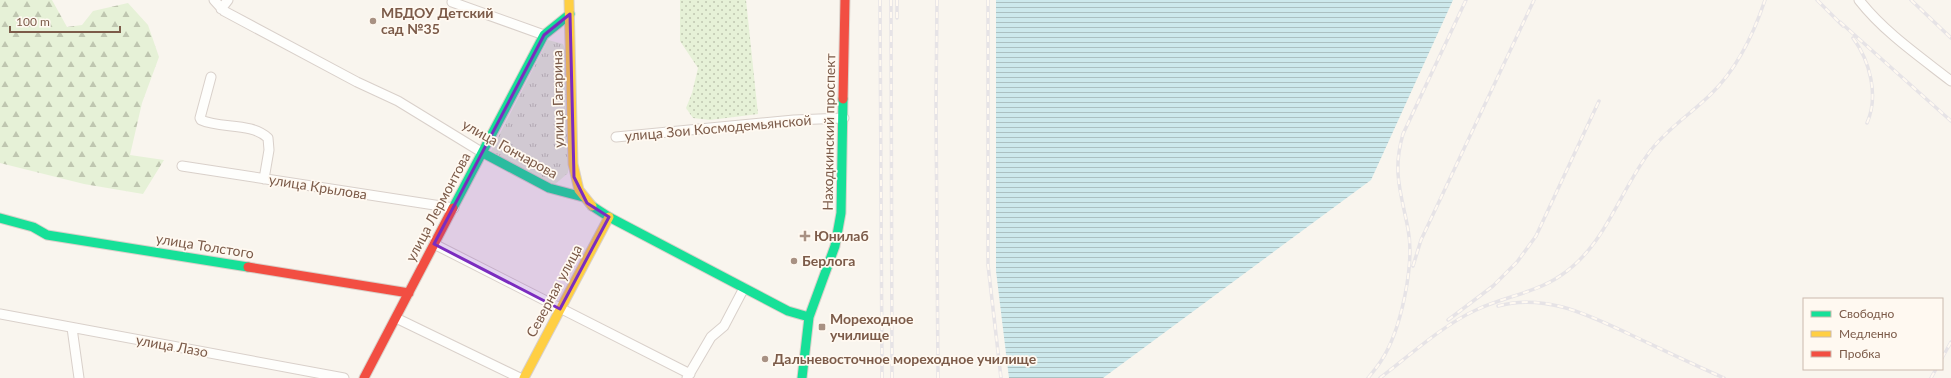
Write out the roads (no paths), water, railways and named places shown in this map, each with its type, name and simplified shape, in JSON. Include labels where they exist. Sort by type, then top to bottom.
[{"type":"main road","name":"улица Гагарина","points":[[570,0],[573,164],[574,177],[582,196]]},
{"type":"main road","name":"Находкинский проспект","points":[[802,378],[809,317],[829,265],[839,229],[841,214],[844,118],[845,0]]},
{"type":"main road","name":"улица Лермонтова","points":[[364,378],[544,35],[570,14]]},
{"type":"main road","name":"улица Гончарова","points":[[483,153],[549,188],[582,196],[596,209],[609,217],[788,311],[809,317]]},
{"type":"main road","name":"Северная улица","points":[[524,378],[609,217]]},
{"type":"main road","name":"улица Толстого","points":[[0,218],[33,227],[47,235],[408,293]]},
{"type":"street","name":"улица Гончарова","points":[[214,0],[221,9],[358,82],[398,101],[483,153]]},
{"type":"street","points":[[221,9],[228,0]]},
{"type":"street","points":[[1859,0],[1871,14],[1902,43],[1951,81]]},
{"type":"street","points":[[452,2],[544,35]]},
{"type":"street","points":[[211,77],[200,118],[201,120],[243,128],[264,134],[268,138],[269,150],[264,179]]},
{"type":"street","name":"улица Зои Космодемьянской","points":[[616,137],[794,120],[844,118]]},
{"type":"street","name":"улица Крылова","points":[[182,166],[454,208]]},
{"type":"street","points":[[434,244],[688,376],[711,337],[724,326],[744,288]]},
{"type":"street","name":"улица Лазо","points":[[0,314],[344,378]]},
{"type":"street","points":[[396,318],[520,378]]},
{"type":"street","points":[[72,328],[79,378]]},
{"type":"water","points":[[996,0],[1453,0],[1371,180],[1103,378],[1009,378],[996,271]]},
{"type":"railway","points":[[880,0],[882,378]]},
{"type":"railway","points":[[891,0],[892,378]]},
{"type":"railway","points":[[897,0],[897,18]]},
{"type":"railway","points":[[937,0],[936,105],[938,378]]},
{"type":"railway","points":[[988,0],[988,265],[1001,378]]},
{"type":"railway","points":[[1368,378],[1381,361],[1395,333],[1405,297],[1408,278],[1410,243],[1400,193],[1398,171],[1398,160],[1403,134],[1466,0]]},
{"type":"railway","points":[[1413,266],[1421,240],[1534,0]]},
{"type":"railway","points":[[1380,378],[1426,341],[1464,316],[1486,306],[1540,287],[1560,276],[1576,264],[1601,234],[1640,166],[1651,150],[1672,128],[1704,101],[1728,74],[1750,38],[1765,0]]},
{"type":"railway","points":[[1817,0],[1843,26]]},
{"type":"railway","points":[[1911,0],[1951,38]]},
{"type":"railway","points":[[1840,22],[1951,121]]},
{"type":"railway","points":[[1853,38],[1864,57],[1871,79],[1872,102],[1871,113],[1867,123]]},
{"type":"railway","points":[[1448,320],[1493,286],[1517,262],[1536,236],[1599,101]]},
{"type":"railway","points":[[1498,306],[1533,302],[1549,304],[1582,313],[1724,378]]},
{"type":"railway","points":[[1943,356],[1951,342]]},
{"type":"railway","points":[[1931,378],[1935,370]]},
{"type":"place","name":"МБДОУ Детский сад №35","points":[[373,21]]},
{"type":"place","name":"Юнилаб","points":[[805,236]]},
{"type":"place","name":"Берлога","points":[[794,261]]},
{"type":"place","name":"Мореходное училище","points":[[822,327]]},
{"type":"place","name":"Дальневосточное мореходное училище","points":[[765,359]]}]
